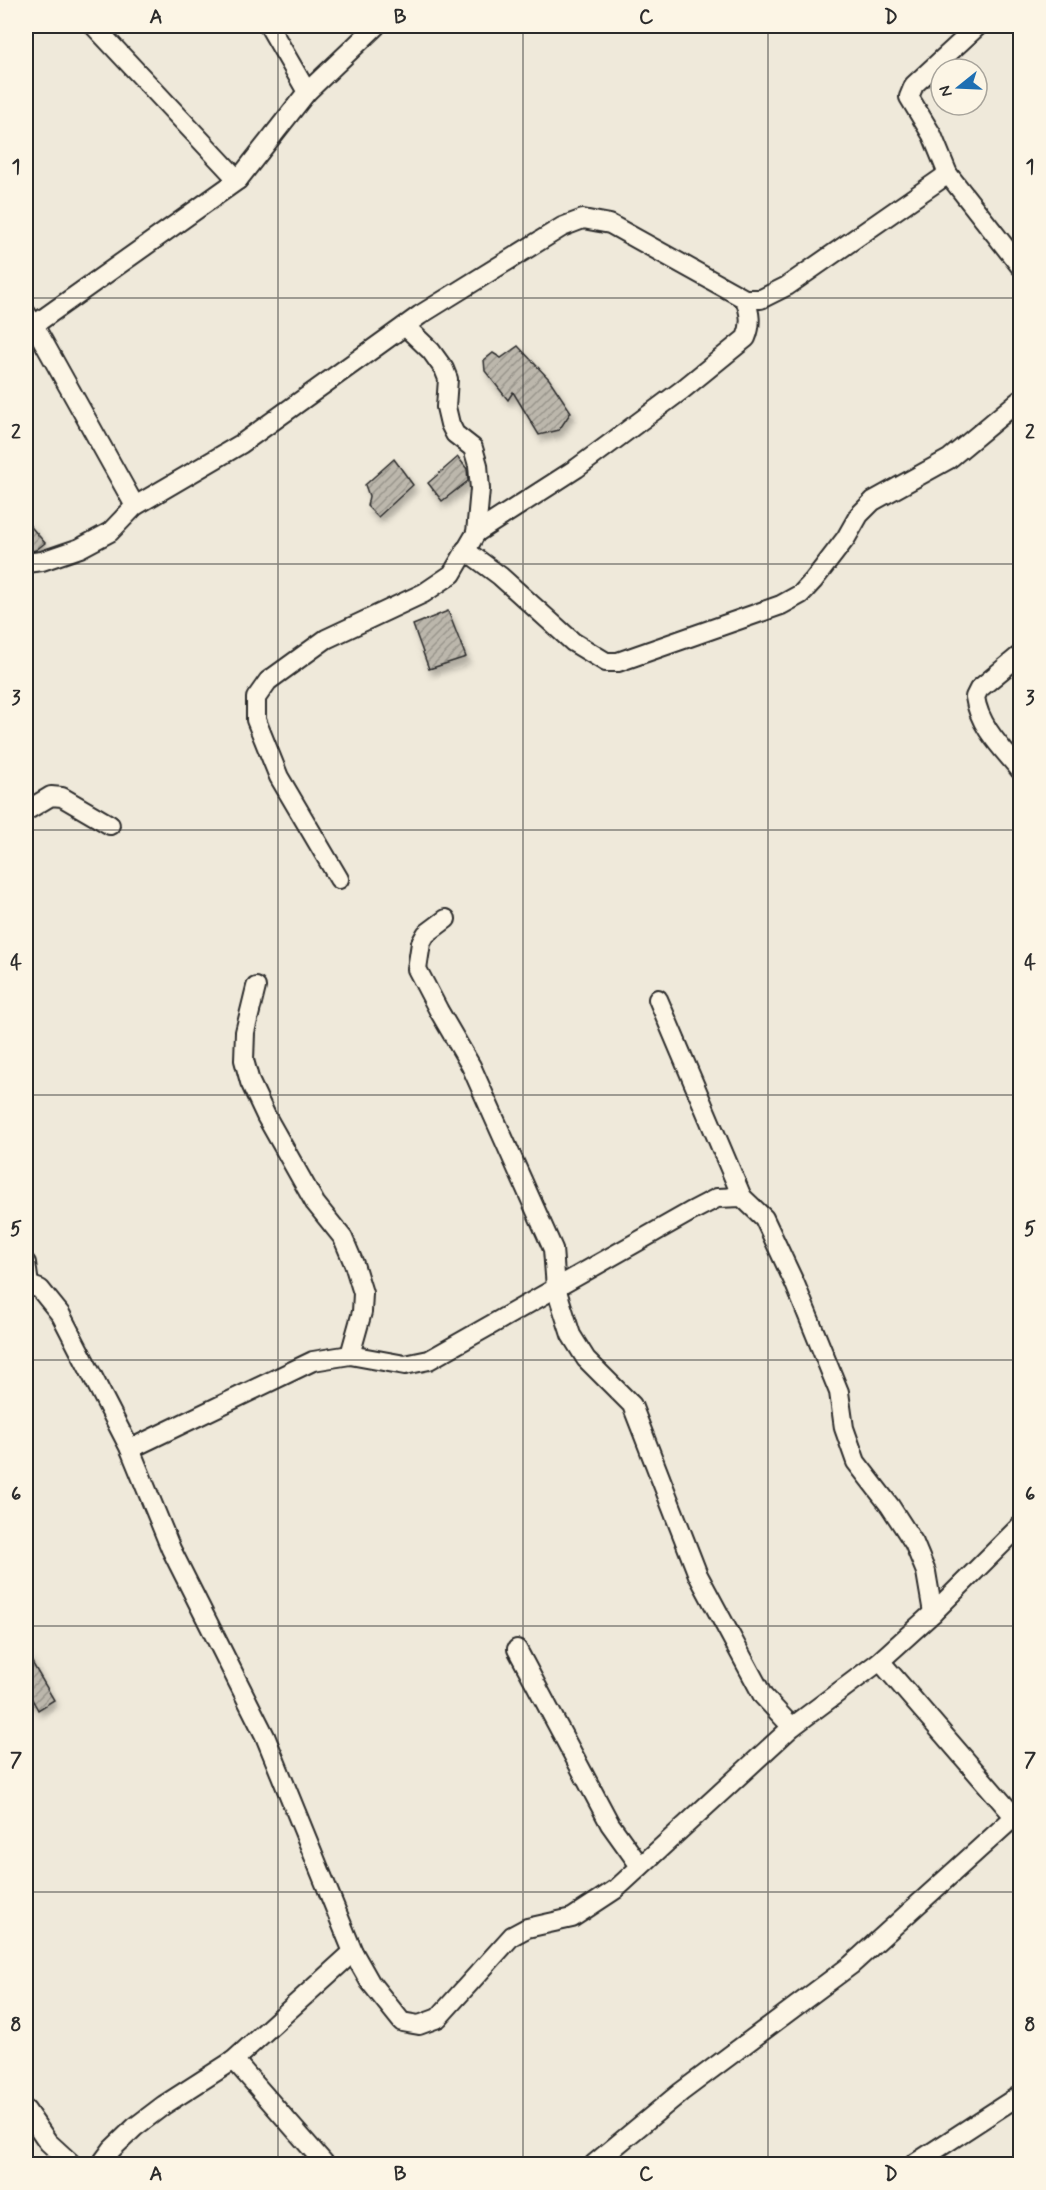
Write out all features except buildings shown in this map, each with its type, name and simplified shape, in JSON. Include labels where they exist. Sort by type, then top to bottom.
[{"type":"street","points":[[94,26],[238,180]]},
{"type":"street","points":[[269,26],[307,92]]},
{"type":"street","points":[[135,506],[30,319],[238,180],[307,92],[376,26]]},
{"type":"street","points":[[978,26],[914,85],[909,97],[932,135],[948,174],[1020,266]]},
{"type":"street","points":[[26,563],[42,561],[80,548],[110,532],[135,506],[241,444],[405,326],[562,227],[584,219],[610,224],[745,298],[761,298],[786,286],[948,174]]},
{"type":"street","points":[[339,879],[279,777],[256,720],[255,698],[268,681],[326,639],[411,600],[452,574],[476,533],[577,468],[682,390],[746,338],[751,314],[745,298]]},
{"type":"street","points":[[405,326],[431,351],[444,369],[448,379],[446,407],[450,424],[455,434],[473,448],[478,465],[480,489],[476,533]]},
{"type":"street","points":[[465,550],[500,576],[573,642],[606,662],[618,662],[781,605],[801,594],[846,538],[859,515],[873,501],[949,459],[1020,400]]},
{"type":"street","points":[[1020,655],[979,689],[975,697],[976,707],[983,723],[1020,770]]},
{"type":"street","points":[[26,811],[51,796],[62,797],[110,825]]},
{"type":"street","points":[[446,919],[426,934],[421,943],[417,969],[471,1066],[553,1249],[556,1288],[571,1335],[586,1359],[632,1405],[698,1575],[763,1696],[792,1727]]},
{"type":"street","points":[[255,987],[245,1032],[244,1060],[250,1082],[266,1116],[315,1203],[343,1238],[354,1264],[363,1293],[362,1312],[350,1355]]},
{"type":"street","points":[[658,999],[742,1197],[764,1218],[795,1284],[839,1392],[844,1428],[856,1462],[890,1506],[914,1543],[926,1572],[933,1613]]},
{"type":"street","points":[[130,1449],[313,1361],[350,1355],[405,1365],[429,1360],[699,1207],[717,1198],[742,1197]]},
{"type":"street","points":[[26,1263],[27,1285],[40,1289],[61,1315],[130,1449],[171,1549],[265,1736],[353,1952],[370,1982],[402,2022],[419,2025],[438,2018],[512,1936],[526,1928],[572,1918],[616,1889],[792,1727],[880,1661],[933,1613],[1020,1526]]},
{"type":"street","points":[[517,1650],[610,1824],[640,1866]]},
{"type":"street","points":[[594,2164],[681,2092],[851,1965],[1019,1817],[880,1661]]},
{"type":"street","points":[[101,2164],[112,2149],[135,2127],[164,2105],[234,2061],[353,1952]]},
{"type":"street","points":[[234,2061],[325,2164]]},
{"type":"street","points":[[914,2164],[1020,2095]]},
{"type":"street","points":[[26,2110],[48,2142],[72,2164]]}]
